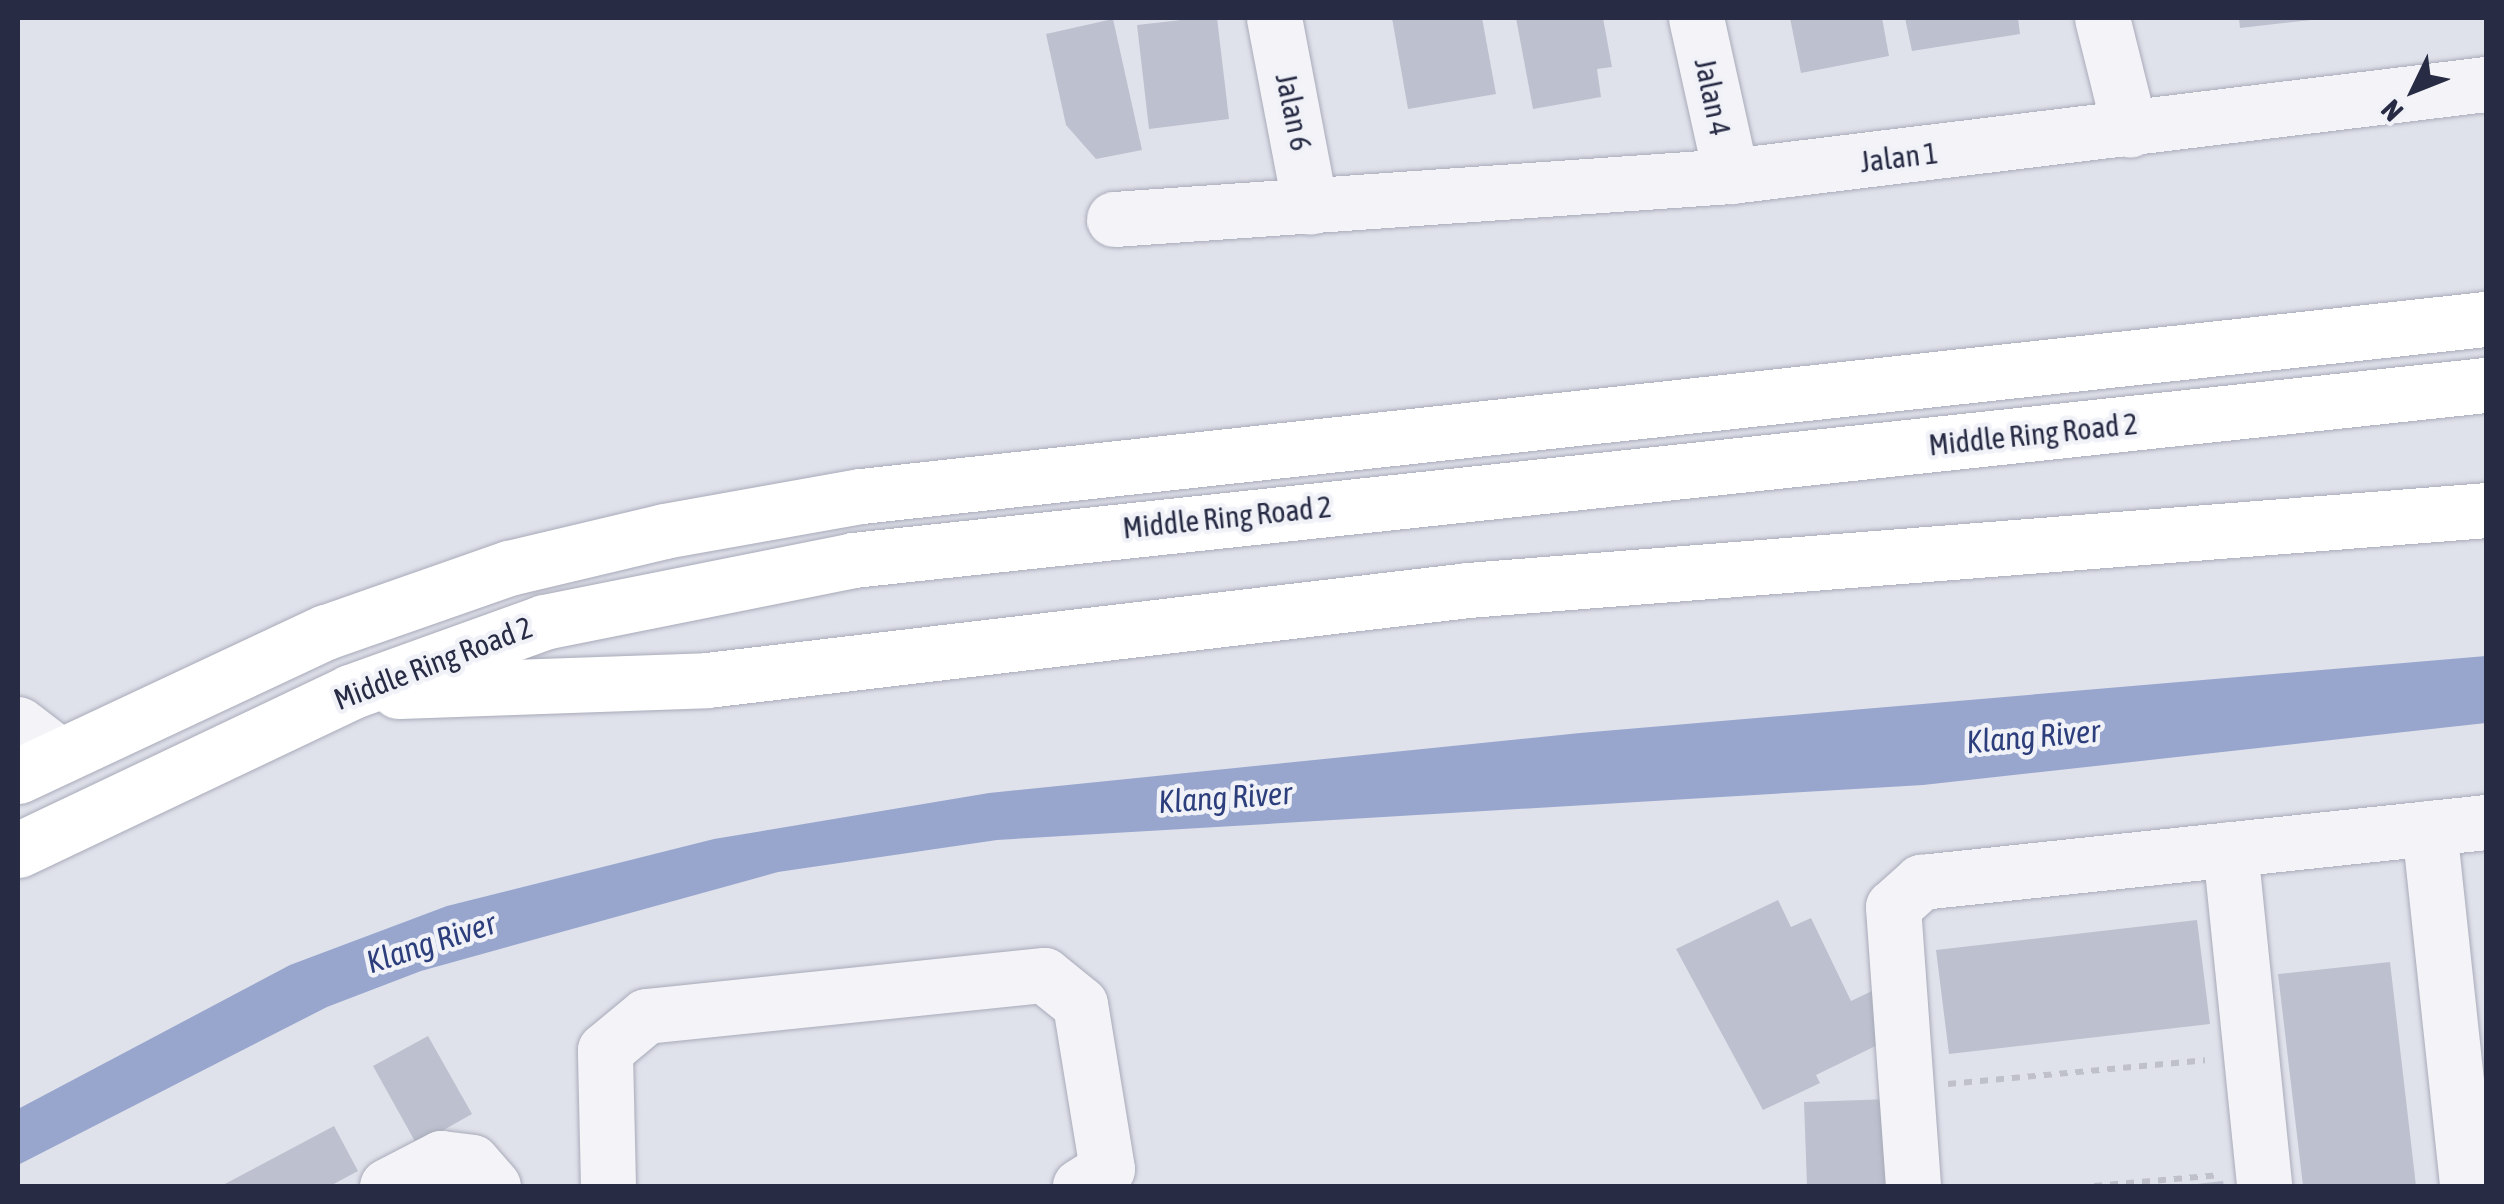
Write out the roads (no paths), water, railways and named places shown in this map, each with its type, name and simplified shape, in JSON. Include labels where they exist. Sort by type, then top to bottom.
[{"type":"highway","name":"Middle Ring Road 2","points":[[32,752],[326,632],[508,568],[684,528],[861,496],[2486,319]]},
{"type":"highway","name":"Middle Ring Road 2","points":[[18,850],[350,692],[544,622],[853,560],[2486,385]]},
{"type":"highway","points":[[2347,401],[2486,410]]},
{"type":"highway","points":[[350,692],[707,680],[1468,590],[2486,510]]},
{"type":"street","name":"Jalan 6","points":[[1274,18],[1310,207]]},
{"type":"street","name":"Jalan 4","points":[[1696,18],[1731,176]]},
{"type":"street","points":[[2102,18],[2130,130]]},
{"type":"street","name":"Jalan 1","points":[[1114,219],[1731,176],[2486,84]]},
{"type":"street","points":[[1913,1186],[1893,907],[1921,882],[2486,822]]},
{"type":"street","points":[[2429,828],[2467,1186]]},
{"type":"street","points":[[2230,849],[2263,1179]]},
{"type":"street","points":[[608,1186],[605,1050],[646,1016],[1044,975],[1080,1004],[1107,1169],[1080,1186]]},
{"type":"street","points":[[387,1186],[441,1158],[472,1162],[493,1186]]},
{"type":"water","name":"Klang River","points":[[2486,656],[2486,723],[1923,785],[997,840],[778,872],[421,971],[327,1007],[18,1165],[18,1109],[290,965],[447,906],[714,839],[989,793],[1580,733]]}]
